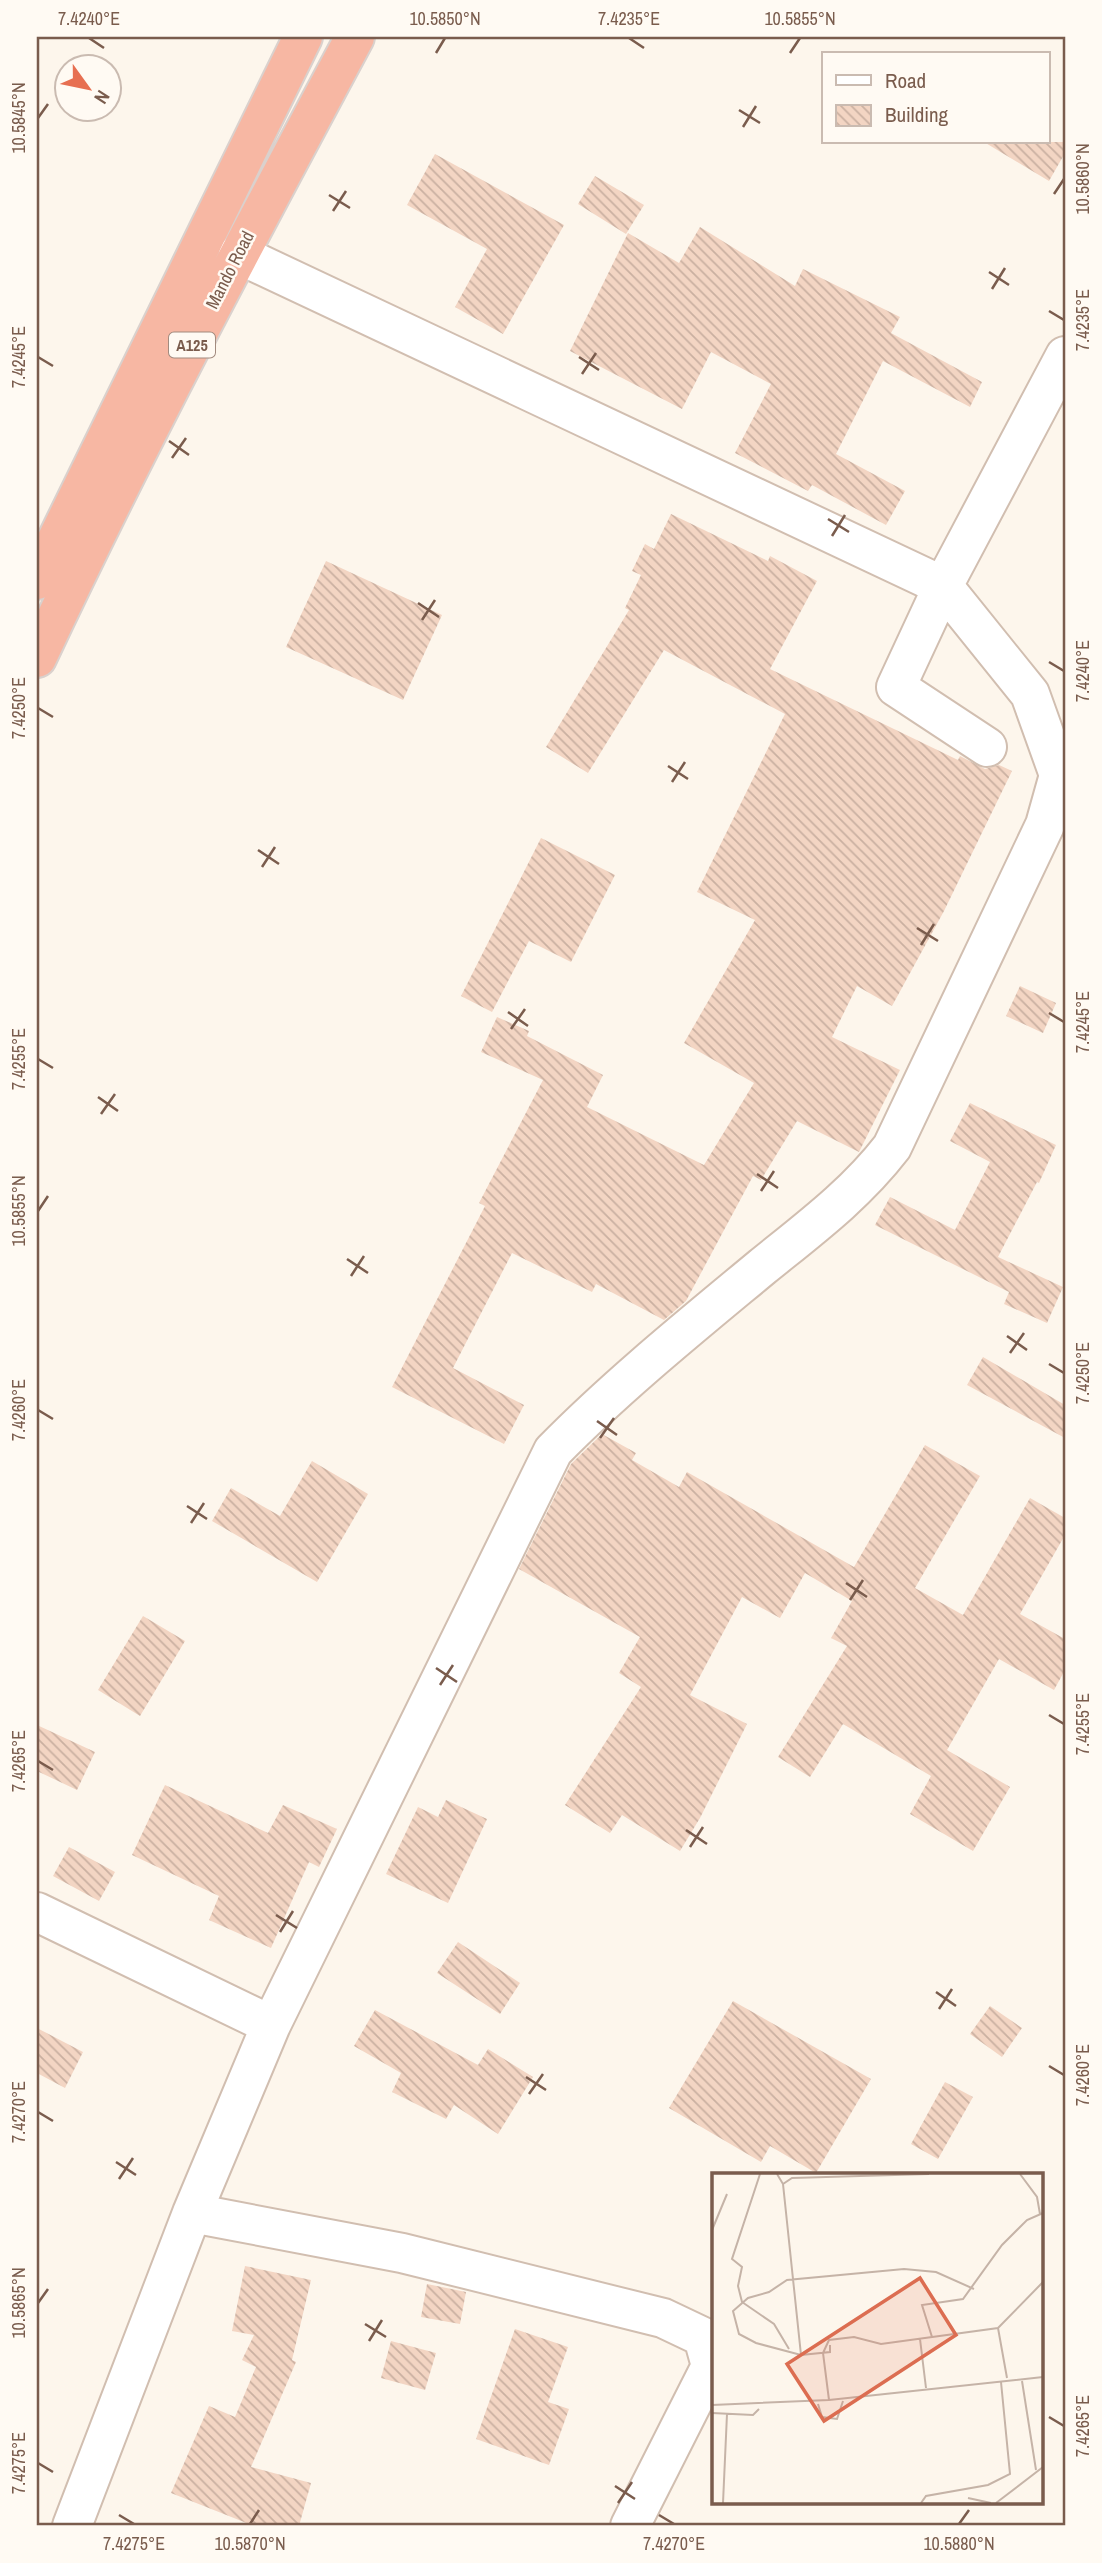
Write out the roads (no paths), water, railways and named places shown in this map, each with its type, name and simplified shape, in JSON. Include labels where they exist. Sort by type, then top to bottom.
[{"type":"highway","name":"A125","points":[[37,580],[303,37]]},
{"type":"highway","name":"Mando Road","points":[[37,657],[104,517],[238,254],[355,37]]},
{"type":"street","points":[[72,2526],[192,2213],[271,2025],[553,1451],[587,1416],[674,1340],[866,1181],[891,1147],[1039,837],[1059,775],[1030,694],[943,586],[238,254]]},
{"type":"street","points":[[987,747],[896,687],[943,586],[1065,356]]},
{"type":"street","points":[[37,1912],[271,2025]]},
{"type":"street","points":[[192,2213],[402,2253],[663,2318],[703,2337],[711,2366],[630,2526]]}]
